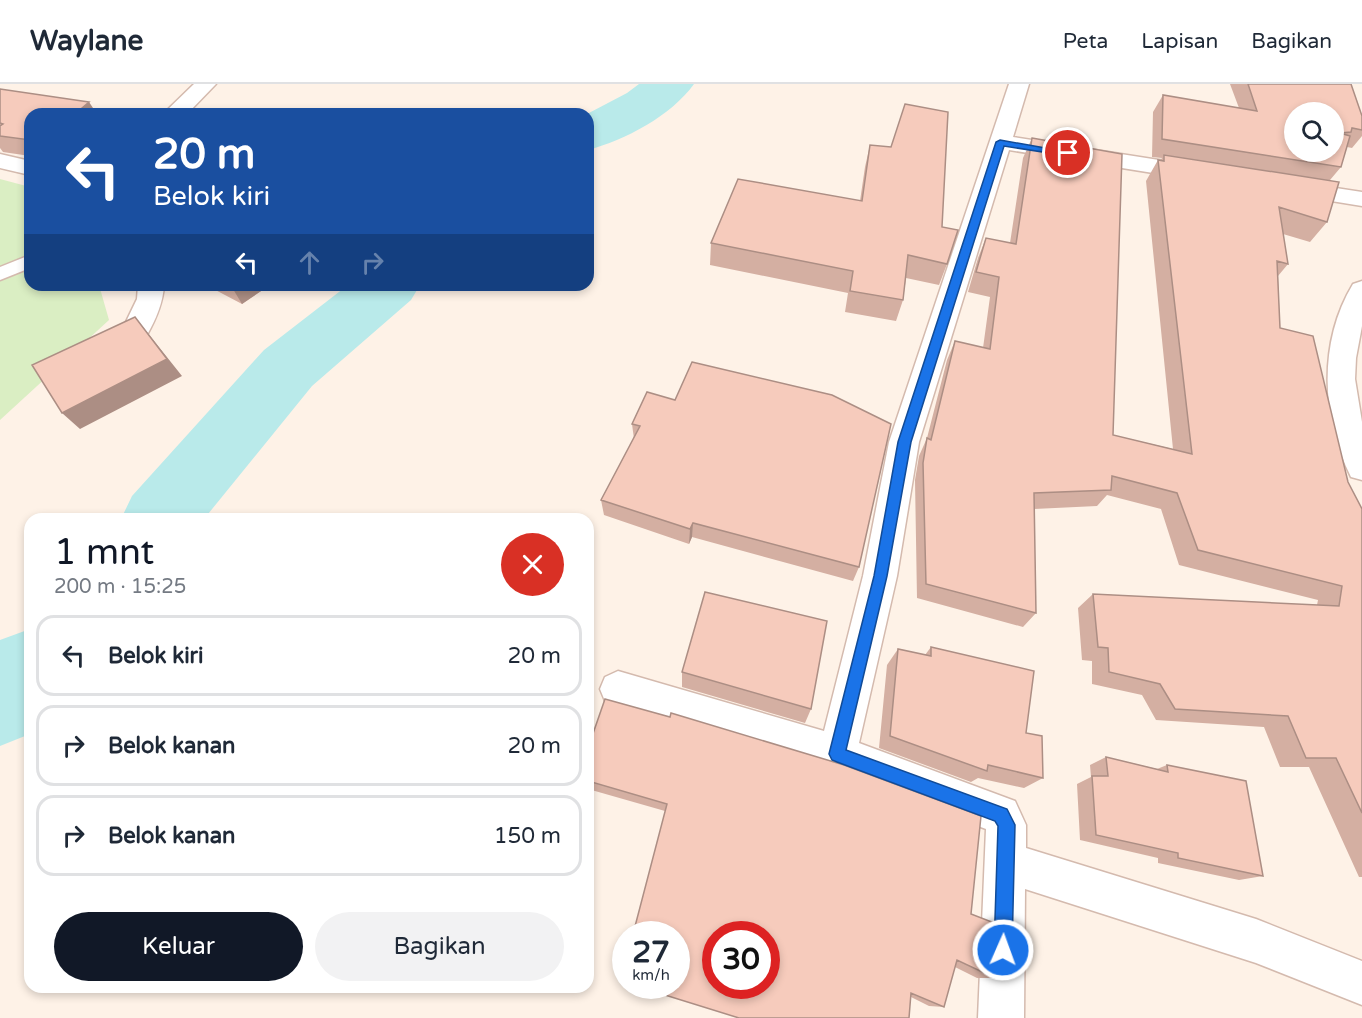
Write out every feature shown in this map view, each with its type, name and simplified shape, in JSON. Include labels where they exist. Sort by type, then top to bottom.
[{"type":"street","points":[[180,108],[206,84]]},
{"type":"street","points":[[837,754],[880,576],[904,442],[1019,84]]},
{"type":"street","points":[[1000,142],[1222,177]]},
{"type":"street","points":[[0,161],[24,167]]},
{"type":"street","points":[[1269,184],[1362,199]]},
{"type":"street","points":[[1362,290],[1342,345],[1340,392],[1362,468]]},
{"type":"street","points":[[137,328],[151,291]]},
{"type":"street","points":[[618,689],[837,754],[1001,815],[1006,825],[1001,1018]]},
{"type":"street","points":[[1006,862],[1256,941],[1362,983]]},
{"type":"lane","points":[[0,274],[24,264]]},
{"type":"green space","points":[[0,179],[24,185],[24,291],[101,291],[109,320],[0,420]]},
{"type":"building","points":[[1248,84],[1351,84],[1362,116],[1362,130],[1352,128],[1351,132],[1344,133],[1344,102],[1284,102],[1284,158],[1162,139],[1163,95],[1257,111]]},
{"type":"building","points":[[0,89],[89,102],[82,108],[24,108],[24,139],[0,136],[0,126],[3,124],[0,123]]},
{"type":"building","points":[[905,104],[948,112],[942,227],[958,230],[947,264],[908,255],[903,300],[850,291],[853,271],[711,243],[738,179],[862,201],[870,145],[891,147]]},
{"type":"building","points":[[1344,134],[1350,136],[1344,157]]},
{"type":"building","points":[[1032,138],[1122,154],[1113,435],[1192,454],[1158,160],[1164,161],[1164,155],[1339,182],[1327,222],[1279,207],[1288,264],[1277,261],[1280,328],[1313,336],[1348,482],[1362,509],[1362,813],[1336,758],[1306,758],[1288,716],[1175,709],[1160,684],[1109,672],[1108,648],[1098,647],[1093,594],[1339,606],[1342,586],[1198,550],[1177,493],[1112,476],[1111,490],[1034,493],[1036,613],[926,584],[923,463],[927,438],[931,440],[955,341],[990,349],[999,277],[976,272],[986,238],[1016,244]]},
{"type":"building","points":[[1309,162],[1342,162],[1341,167]]},
{"type":"building","points":[[135,317],[167,359],[62,413],[32,365]]},
{"type":"building","points":[[692,362],[832,395],[891,424],[859,567],[693,523],[690,529],[601,500],[640,426],[632,424],[647,392],[675,400]]},
{"type":"building","points":[[705,592],[827,621],[811,709],[682,672]]},
{"type":"building","points":[[931,647],[1034,671],[1026,733],[1042,736],[1043,778],[988,765],[987,771],[890,736],[898,649],[931,656]]},
{"type":"building","points":[[605,699],[670,717],[671,713],[844,765],[981,816],[971,914],[997,924],[995,978],[957,960],[944,1007],[911,993],[909,1018],[739,1018],[678,999],[690,999],[690,921],[636,921],[667,804],[594,783],[594,731]]},
{"type":"building","points":[[1106,757],[1168,772],[1167,765],[1246,781],[1263,876],[1178,858],[1178,853],[1096,835],[1092,776],[1108,776]]},
{"type":"waterway","points":[[594,131],[645,104],[669,84]]},
{"type":"waterway","points":[[164,513],[288,368],[382,291]]},
{"type":"waterway","points":[[0,704],[24,676]]},
{"type":"route","points":[[1003,950],[1006,825],[1001,815],[837,754],[880,576],[904,442],[1000,142],[1068,153]]}]
